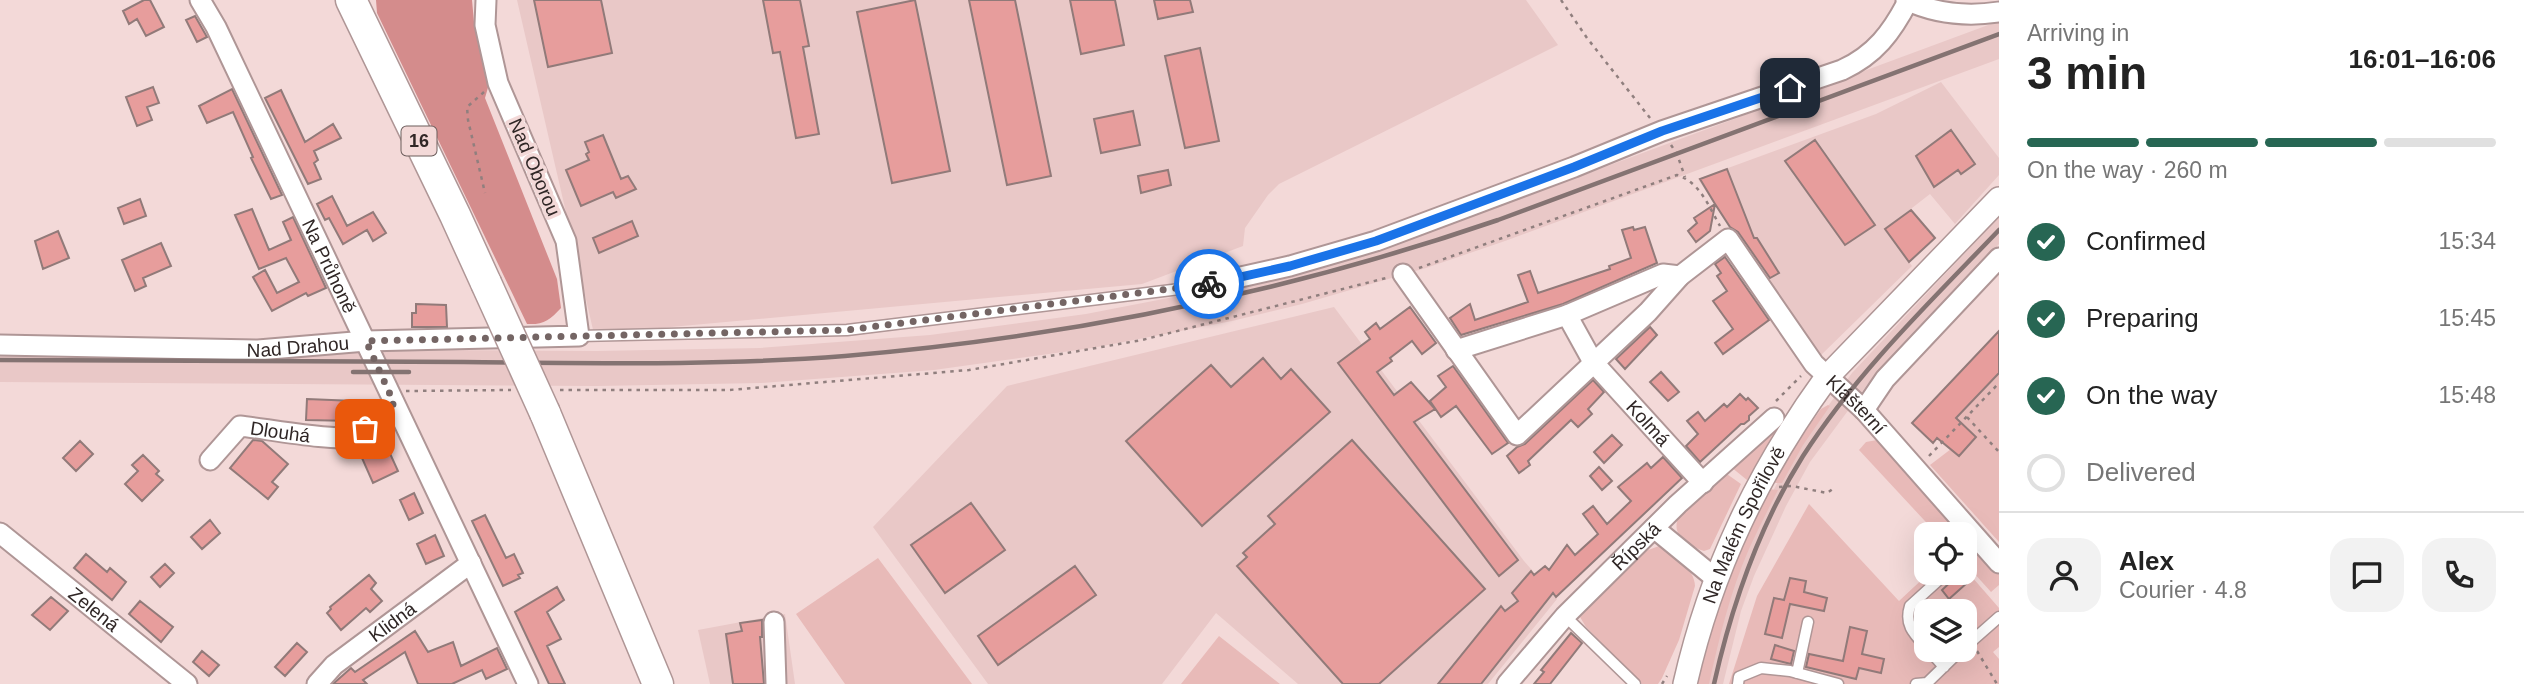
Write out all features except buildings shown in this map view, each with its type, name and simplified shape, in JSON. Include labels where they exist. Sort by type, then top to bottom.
[{"type":"main road","name":"16","points":[[351,0],[486,283],[553,401],[658,684]]},
{"type":"street","name":"Na Průhoně","points":[[200,0],[216,27],[528,684]]},
{"type":"street","name":"Nad Oborou","points":[[486,0],[485,25],[498,83],[566,241],[579,336]]},
{"type":"street","name":"Nad Drahou","points":[[1196,287],[1290,266],[1376,241],[1662,131],[1852,65],[1871,53],[1890,34],[1907,0],[1951,14],[1999,12]]},
{"type":"street","points":[[1820,371],[1999,200]]},
{"type":"street","points":[[1403,274],[1517,435],[1648,312],[1680,276],[1728,239]]},
{"type":"street","name":"Klášterní","points":[[1728,239],[1820,371],[1864,410],[1999,563]]},
{"type":"street","points":[[1864,410],[1885,379],[1999,257]]},
{"type":"street","points":[[1457,350],[1567,315],[1663,274],[1680,276]]},
{"type":"street","name":"Kolmá","points":[[1567,315],[1593,362],[1703,483]]},
{"type":"street","name":"Nad Drahou","points":[[0,345],[258,350],[366,341],[579,336]]},
{"type":"street","name":"Na Malém Spořilově","points":[[1685,684],[1697,632],[1715,578],[1759,483],[1803,410],[1820,371]]},
{"type":"street","name":"Dlouhá","points":[[210,460],[240,426],[354,437],[378,421],[391,397]]},
{"type":"street","name":"Řípská","points":[[1507,684],[1565,616],[1654,528],[1774,418]]},
{"type":"street","points":[[1654,528],[1715,578]]},
{"type":"street","name":"Zelená","points":[[0,533],[187,684]]},
{"type":"street","name":"Klidná","points":[[317,684],[334,665],[471,563]]},
{"type":"street","points":[[774,622],[776,684]]},
{"type":"lane","name":"Nad Drahou","points":[[579,336],[847,330],[1196,287]]},
{"type":"lane","points":[[1918,599],[1933,585]]},
{"type":"lane","points":[[1914,602],[1910,606],[1907,620],[1914,634]]},
{"type":"lane","points":[[1565,616],[1635,684]]},
{"type":"lane","points":[[1977,636],[1999,617]]},
{"type":"lane","points":[[1797,673],[1808,622]]},
{"type":"lane","points":[[1939,662],[1944,667]]},
{"type":"lane","points":[[1916,684],[1927,684],[1949,662]]},
{"type":"lane","points":[[1738,684],[1739,677],[1762,668],[1797,673],[1838,684]]},
{"type":"path","points":[[1562,0],[1587,38],[1662,131],[1677,154],[1685,177]]},
{"type":"path","points":[[485,193],[467,107],[498,83]]},
{"type":"path","points":[[553,401],[729,390],[969,370],[1142,340],[1403,274],[1677,175],[1685,177],[1697,186],[1728,239]]},
{"type":"path","points":[[1774,418],[1779,406],[1776,400],[1820,371]]},
{"type":"path","points":[[1923,463],[1999,383]]},
{"type":"path","points":[[391,397],[521,390]]},
{"type":"path","points":[[1967,417],[1999,452]]},
{"type":"path","points":[[1759,483],[1785,488],[1792,485],[1827,493],[1834,488]]},
{"type":"path","points":[[1977,659],[1997,684]]},
{"type":"shaded area","points":[[376,0],[472,0],[474,22],[489,84],[485,98],[557,279],[561,308],[546,321],[527,324],[377,13]]},
{"type":"shaded area","points":[[517,0],[1526,0],[1558,45],[1279,184],[1245,228],[1243,246],[1142,284],[594,334]]},
{"type":"shaded area","points":[[1999,21],[1999,59],[1505,241],[1426,268],[1302,304],[1232,321],[1092,348],[934,370],[761,383],[597,386],[0,382],[0,347],[597,351],[760,348],[930,335],[1086,314],[1225,287],[1416,235]]},
{"type":"shaded area","points":[[1941,82],[1999,158],[1999,175],[1955,224],[1930,194],[1885,229],[1912,266],[1816,360],[1698,179],[1876,114]]},
{"type":"shaded area","points":[[1999,217],[1999,244],[1867,385],[1810,462],[1786,506],[1754,576],[1741,611],[1723,684],[1704,684],[1723,606],[1769,498],[1794,453],[1852,373]]},
{"type":"shaded area","points":[[1334,307],[1524,561],[1557,599],[1488,684],[1298,684],[1216,613],[1162,684],[988,684],[873,527],[1007,386]]},
{"type":"shaded area","points":[[1999,373],[1999,542],[1930,465],[1951,449],[1966,429],[1956,418]]},
{"type":"shaded area","points":[[1830,406],[1803,445],[1782,483],[1769,483],[1798,437],[1801,437],[1821,409]]},
{"type":"shaded area","points":[[1774,425],[1780,429],[1747,480],[1731,467]]},
{"type":"shaded area","points":[[1877,440],[1951,522],[1926,522],[1859,450],[1866,442]]},
{"type":"shaded area","points":[[1724,472],[1741,484],[1710,549],[1704,551],[1686,542],[1678,532],[1677,522],[1691,501]]},
{"type":"shaded area","points":[[1767,489],[1778,490],[1736,582],[1709,684],[1694,684],[1714,610]]},
{"type":"shaded area","points":[[1809,504],[1899,601],[1916,585],[1977,585],[1977,583],[1999,608],[1999,647],[1993,652],[1999,659],[1999,684],[1729,684],[1757,596]]},
{"type":"shaded area","points":[[1659,546],[1677,557],[1687,568],[1695,586],[1679,640],[1662,678],[1658,684],[1642,684],[1586,627],[1580,617],[1643,552]]},
{"type":"shaded area","points":[[1977,552],[1999,575],[1999,585],[1991,592],[1977,576]]},
{"type":"shaded area","points":[[878,558],[972,684],[845,684],[796,614]]},
{"type":"shaded area","points":[[785,614],[795,684],[710,684],[698,630]]},
{"type":"shaded area","points":[[1219,636],[1280,684],[1181,684]]},
{"type":"railway","points":[[0,360],[702,363],[845,356],[929,348],[1094,324],[1257,290],[1418,246],[1498,220],[1999,34]]},
{"type":"railway","points":[[1714,684],[1729,624],[1749,566],[1773,510],[1803,456],[1824,425],[1871,367],[1999,230]]},
{"type":"railway","points":[[353,372],[409,372]]},
{"type":"way so far","points":[[365,429],[378,421],[394,403],[366,341],[847,330],[1209,284]]},
{"type":"route","points":[[1209,284],[1290,266],[1376,241],[1662,131],[1790,88]]}]
